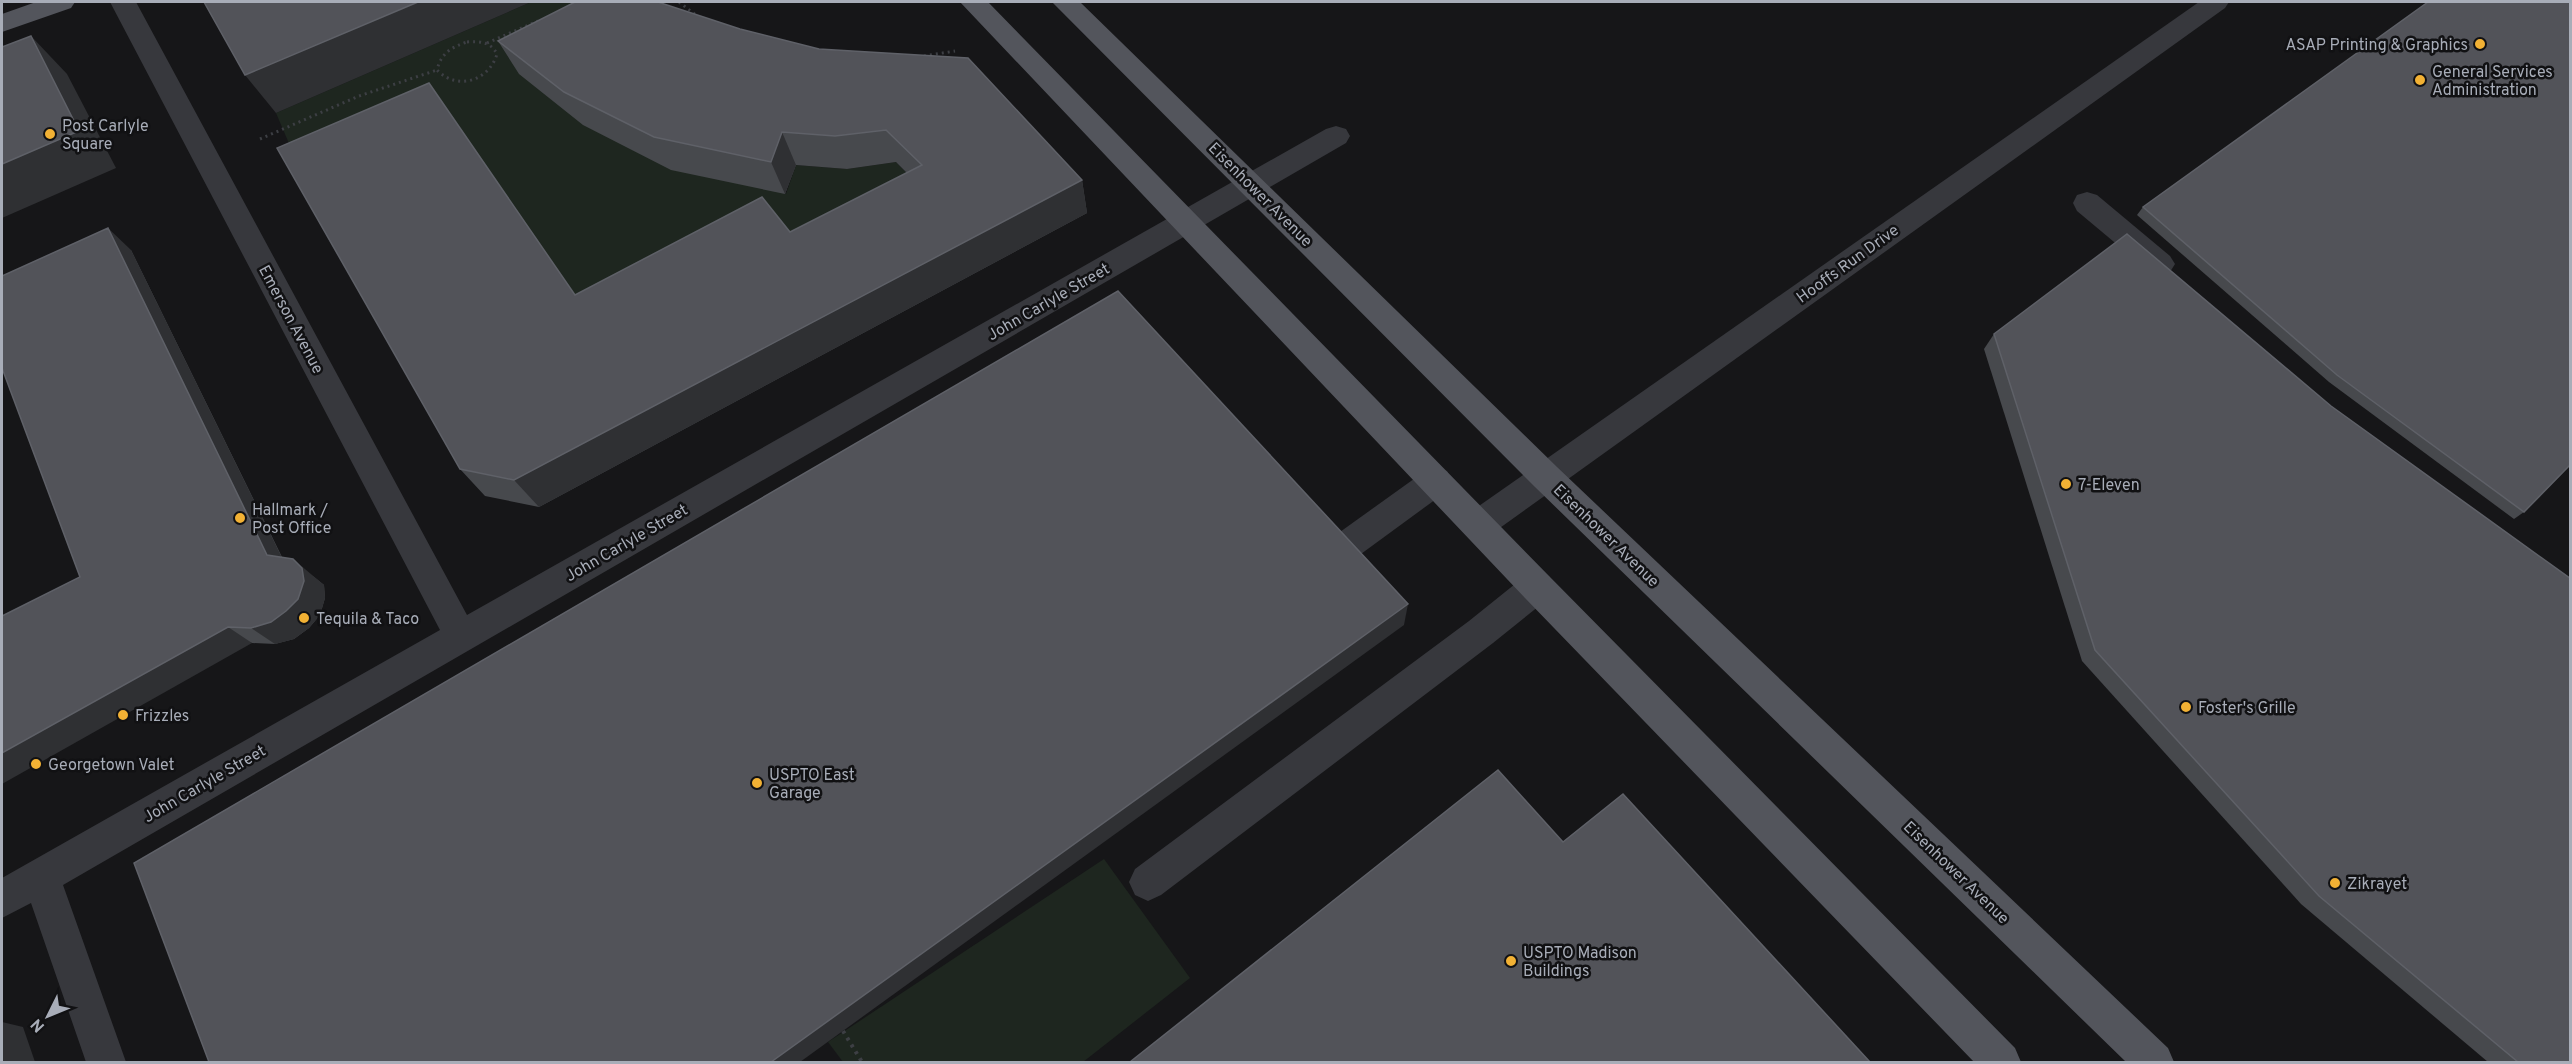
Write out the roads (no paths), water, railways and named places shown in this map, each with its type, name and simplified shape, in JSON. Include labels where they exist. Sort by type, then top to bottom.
[{"type":"main road","points":[[2,23],[62,2]]},
{"type":"main road","points":[[973,2],[1537,587],[2001,1062]]},
{"type":"main road","name":"Eisenhower Avenue","points":[[1065,2],[1546,477],[2154,1062]]},
{"type":"street","name":"Emerson Avenue","points":[[123,2],[461,637]]},
{"type":"street","name":"Hooffs Run Drive","points":[[1478,525],[2216,2]]},
{"type":"street","name":"John Carlyle Street","points":[[2,899],[1336,136]]},
{"type":"street","points":[[2087,202],[2184,284]]},
{"type":"street","points":[[1338,552],[1436,481]]},
{"type":"street","points":[[1148,882],[1481,632],[1537,587]]},
{"type":"street","points":[[41,876],[106,1062]]},
{"type":"place","name":"ASAP Printing & Graphics","points":[[2480,44]]},
{"type":"place","name":"General Services Administration","points":[[2420,80]]},
{"type":"place","name":"Post Carlyle Square","points":[[50,134]]},
{"type":"place","name":"7-Eleven","points":[[2066,484]]},
{"type":"place","name":"Hallmark / Post Office","points":[[240,518]]},
{"type":"place","name":"Tequila & Taco","points":[[304,618]]},
{"type":"place","name":"Foster's Grille","points":[[2186,707]]},
{"type":"place","name":"Frizzles","points":[[123,715]]},
{"type":"place","name":"Georgetown Valet","points":[[36,764]]},
{"type":"place","name":"USPTO East Garage","points":[[757,783]]},
{"type":"place","name":"Zikrayet","points":[[2335,883]]},
{"type":"place","name":"USPTO Madison Buildings","points":[[1511,961]]}]
